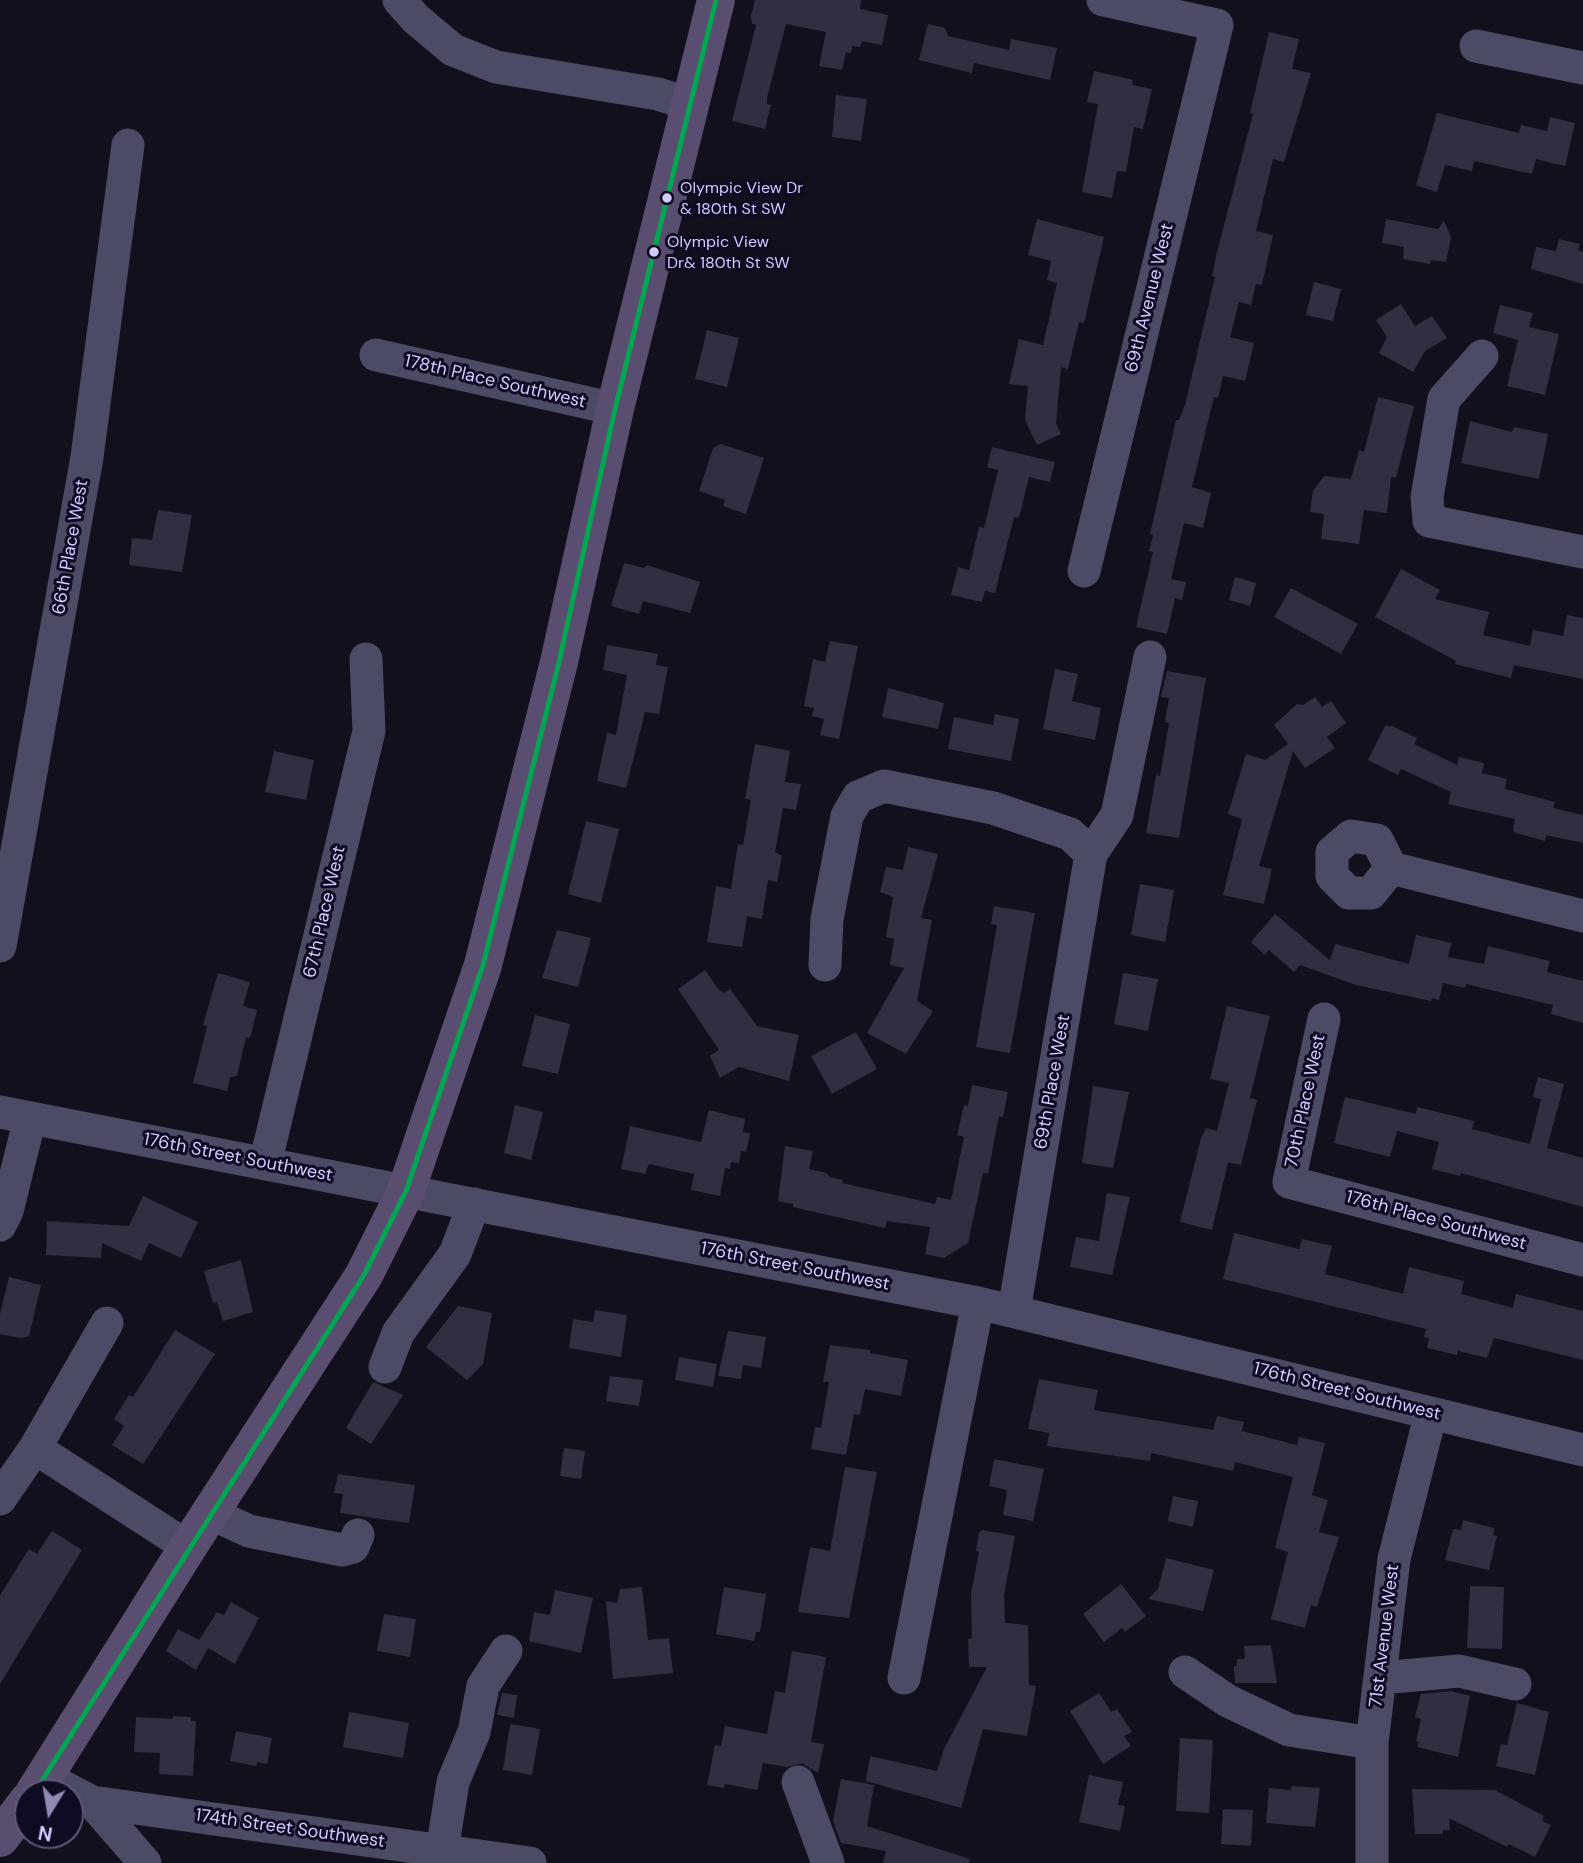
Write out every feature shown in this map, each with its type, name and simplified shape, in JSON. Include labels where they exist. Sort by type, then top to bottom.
[{"type":"main road","points":[[43,1779],[188,1547],[364,1275],[406,1191],[483,965],[559,662],[615,409],[716,0]]},
{"type":"main road","points":[[0,1838],[14,1820]]},
{"type":"street","points":[[399,0],[416,19],[453,50],[496,67],[658,94],[689,104]]},
{"type":"street","name":"69th Avenue West","points":[[1084,571],[1217,25],[1103,0]]},
{"type":"street","points":[[1476,46],[1583,68]]},
{"type":"street","name":"66th Place West","points":[[0,946],[87,457],[128,145]]},
{"type":"street","name":"178th Place Southwest","points":[[376,355],[615,409]]},
{"type":"street","points":[[1482,356],[1444,399],[1427,497],[1429,521],[1583,552]]},
{"type":"street","points":[[825,965],[827,919],[848,816],[858,797],[884,786],[1006,813],[1070,834],[1091,854],[1117,816],[1150,657]]},
{"type":"street","name":"67th Place West","points":[[265,1164],[369,731],[366,659]]},
{"type":"street","name":"69th Place West","points":[[1014,1311],[1091,854]]},
{"type":"street","points":[[1391,868],[1583,916]]},
{"type":"street","name":"70th Place West","points":[[1289,1182],[1324,1019]]},
{"type":"street","points":[[0,1225],[7,1211],[15,1115]]},
{"type":"street","name":"176th Street Southwest","points":[[15,1115],[978,1303],[1583,1450]]},
{"type":"street","name":"176th Place Southwest","points":[[1289,1182],[1583,1260]]},
{"type":"street","points":[[385,1367],[398,1332],[455,1254],[474,1204]]},
{"type":"street","points":[[904,1678],[978,1303]]},
{"type":"street","points":[[0,1499],[35,1448],[107,1323]]},
{"type":"street","name":"71st Avenue West","points":[[1372,1863],[1372,1743],[1394,1559],[1431,1413]]},
{"type":"street","points":[[35,1448],[188,1547]]},
{"type":"street","points":[[210,1513],[249,1531],[342,1549],[353,1547],[358,1535]]},
{"type":"street","points":[[442,1851],[453,1782],[474,1732],[484,1686],[506,1651]]},
{"type":"street","points":[[1380,1678],[1460,1671],[1515,1685]]},
{"type":"street","points":[[1185,1672],[1227,1702],[1289,1730],[1372,1743]]},
{"type":"street","points":[[798,1782],[828,1863]]},
{"type":"street","points":[[84,1800],[92,1801],[145,1863]]},
{"type":"street","name":"174th Street Southwest","points":[[92,1801],[530,1863]]},
{"type":"building","points":[[755,0],[861,0],[860,9],[888,15],[882,45],[862,41],[860,47],[852,46],[851,53],[846,52],[842,70],[819,66],[826,32],[786,24],[767,98],[767,104],[771,105],[765,129],[732,121],[756,25],[752,24],[751,16]]},
{"type":"building","points":[[928,24],[945,28],[948,36],[1009,50],[1011,39],[1057,48],[1050,80],[974,63],[972,73],[919,60]]},
{"type":"building","points":[[1269,32],[1299,39],[1292,69],[1311,73],[1284,162],[1273,159],[1256,231],[1273,235],[1262,285],[1256,284],[1251,305],[1239,302],[1230,337],[1254,343],[1245,381],[1223,376],[1218,398],[1214,397],[1192,487],[1211,493],[1203,528],[1184,523],[1171,579],[1186,582],[1182,600],[1175,598],[1167,634],[1136,627],[1153,552],[1149,551],[1153,535],[1150,534],[1176,420],[1179,420],[1185,405],[1215,277],[1212,276],[1216,256],[1253,114],[1250,113]]},
{"type":"building","points":[[1094,71],[1133,80],[1132,85],[1152,89],[1143,129],[1134,127],[1126,172],[1117,171],[1112,198],[1082,192],[1098,104],[1087,102]]},
{"type":"building","points":[[836,95],[867,99],[861,141],[832,137]]},
{"type":"building","points":[[1437,113],[1519,133],[1521,125],[1547,131],[1550,117],[1575,123],[1565,166],[1536,159],[1532,174],[1474,161],[1472,171],[1445,165],[1437,192],[1416,185]]},
{"type":"building","points":[[1037,219],[1104,237],[1084,323],[1079,322],[1068,369],[1061,367],[1056,423],[1061,434],[1037,445],[1025,420],[1028,386],[1009,384],[1019,339],[1043,345],[1057,283],[1047,280],[1051,261],[1028,255]]},
{"type":"building","points":[[1386,219],[1438,229],[1444,221],[1451,237],[1446,262],[1431,260],[1430,264],[1403,259],[1404,247],[1382,243]]},
{"type":"building","points":[[1559,239],[1580,244],[1578,250],[1583,252],[1583,284],[1531,269],[1536,247],[1556,251]]},
{"type":"building","points":[[1314,282],[1341,289],[1333,321],[1306,315]]},
{"type":"building","points":[[1401,304],[1415,326],[1432,316],[1447,338],[1425,351],[1413,372],[1379,353],[1387,337],[1376,320]]},
{"type":"building","points":[[1500,305],[1533,313],[1529,327],[1559,334],[1545,395],[1507,386],[1518,340],[1493,333]]},
{"type":"building","points":[[707,330],[739,338],[727,387],[695,379]]},
{"type":"building","points":[[1378,397],[1414,406],[1396,478],[1391,477],[1387,513],[1364,510],[1359,544],[1321,539],[1324,514],[1310,512],[1313,491],[1324,476],[1351,479],[1359,450],[1364,452]]},
{"type":"building","points":[[1470,421],[1512,432],[1514,427],[1548,434],[1539,479],[1461,463]]},
{"type":"building","points":[[721,444],[764,458],[746,514],[723,506],[725,500],[699,491],[713,448]]},
{"type":"building","points":[[992,447],[1055,462],[1050,482],[1029,477],[1019,518],[1014,517],[995,593],[985,591],[982,602],[951,595],[958,567],[969,570],[979,527],[984,528],[998,470],[987,467]]},
{"type":"building","points":[[158,510],[192,515],[182,572],[129,565],[132,538],[152,540]]},
{"type":"building","points":[[624,563],[644,568],[647,565],[700,582],[690,613],[643,601],[639,614],[611,606]]},
{"type":"building","points":[[1401,569],[1440,590],[1435,599],[1489,612],[1483,635],[1530,646],[1533,630],[1563,636],[1567,615],[1583,618],[1583,679],[1514,665],[1511,678],[1455,664],[1456,661],[1375,617]]},
{"type":"building","points":[[1235,577],[1256,583],[1250,606],[1229,600]]},
{"type":"building","points":[[1291,588],[1358,624],[1341,654],[1274,617]]},
{"type":"building","points":[[830,641],[858,646],[839,739],[820,735],[824,719],[812,716],[814,708],[804,706],[813,659],[825,662]]},
{"type":"building","points":[[607,645],[658,654],[656,665],[668,667],[659,714],[645,712],[626,788],[597,781],[607,733],[616,735],[627,675],[603,670]]},
{"type":"building","points":[[1055,669],[1078,674],[1072,701],[1101,708],[1095,740],[1043,729]]},
{"type":"building","points":[[1167,671],[1206,678],[1179,838],[1146,833],[1169,723],[1165,722],[1169,698],[1161,697]]},
{"type":"building","points":[[888,688],[944,703],[938,729],[882,717]]},
{"type":"building","points":[[1315,697],[1322,707],[1331,701],[1346,723],[1327,737],[1335,748],[1305,768],[1293,751],[1259,866],[1272,869],[1264,904],[1223,895],[1242,819],[1228,814],[1246,754],[1265,760],[1288,744],[1274,725],[1297,704],[1303,705]]},
{"type":"building","points":[[995,714],[1019,719],[1011,761],[948,749],[954,717],[993,725]]},
{"type":"building","points":[[1385,726],[1392,726],[1417,738],[1414,744],[1457,765],[1459,757],[1484,763],[1482,773],[1507,779],[1505,789],[1555,802],[1553,808],[1583,815],[1583,843],[1546,835],[1545,841],[1516,833],[1513,830],[1515,819],[1448,804],[1451,792],[1401,769],[1398,775],[1368,760]]},
{"type":"building","points":[[755,744],[790,751],[785,782],[801,784],[796,810],[783,808],[775,852],[782,856],[777,882],[768,880],[762,919],[747,916],[742,947],[707,942],[716,886],[731,889],[738,844],[743,845],[751,800],[745,799]]},
{"type":"building","points":[[274,751],[314,760],[306,800],[265,792]]},
{"type":"building","points":[[586,821],[619,829],[601,903],[568,894]]},
{"type":"building","points":[[908,847],[938,854],[921,918],[932,920],[917,1001],[933,1011],[906,1054],[867,1033],[904,968],[890,965],[894,939],[886,937],[893,897],[880,892],[886,867],[903,870]]},
{"type":"building","points":[[1140,884],[1174,890],[1165,942],[1131,935]]},
{"type":"building","points":[[994,906],[1035,913],[1010,1053],[976,1047],[997,925],[991,924]]},
{"type":"building","points":[[1275,914],[1330,960],[1335,944],[1409,964],[1416,935],[1452,943],[1448,957],[1484,964],[1488,946],[1550,961],[1547,972],[1583,981],[1583,1023],[1551,1014],[1553,1005],[1466,984],[1465,988],[1443,983],[1439,1000],[1432,998],[1431,1001],[1356,985],[1300,965],[1294,972],[1269,950],[1265,955],[1251,942]]},
{"type":"building","points":[[557,930],[591,938],[578,987],[542,978]]},
{"type":"building","points":[[705,970],[719,990],[724,993],[730,989],[757,1026],[799,1035],[789,1081],[739,1067],[720,1078],[710,1056],[719,1050],[678,989]]},
{"type":"building","points":[[218,973],[250,982],[243,1006],[257,1010],[250,1038],[246,1037],[237,1076],[230,1077],[227,1091],[193,1083],[207,1026],[203,1025]]},
{"type":"building","points":[[1123,973],[1158,979],[1148,1031],[1114,1024]]},
{"type":"building","points":[[1227,1006],[1270,1016],[1250,1098],[1257,1100],[1241,1165],[1228,1162],[1212,1230],[1180,1222],[1201,1138],[1206,1128],[1217,1131],[1229,1083],[1210,1079]]},
{"type":"building","points":[[535,1015],[570,1024],[558,1074],[522,1066]]},
{"type":"building","points":[[856,1032],[877,1069],[832,1094],[811,1056]]},
{"type":"building","points":[[1538,1077],[1564,1084],[1547,1148],[1583,1158],[1583,1207],[1461,1173],[1460,1176],[1432,1169],[1439,1142],[1397,1131],[1390,1157],[1334,1143],[1345,1097],[1416,1114],[1417,1107],[1474,1121],[1472,1129],[1530,1144],[1541,1099],[1533,1097]]},
{"type":"building","points":[[972,1085],[1008,1092],[1003,1117],[999,1116],[988,1174],[983,1173],[968,1243],[944,1258],[925,1254],[930,1227],[887,1221],[885,1228],[793,1207],[793,1204],[778,1201],[785,1146],[813,1151],[809,1169],[843,1180],[842,1183],[935,1204],[937,1197],[951,1200],[964,1137],[957,1135],[964,1105],[968,1106]]},
{"type":"building","points":[[1093,1086],[1129,1092],[1113,1168],[1082,1163]]},
{"type":"building","points":[[515,1105],[543,1112],[531,1160],[504,1153]]},
{"type":"building","points":[[709,1110],[745,1119],[743,1132],[750,1133],[746,1152],[741,1151],[739,1163],[731,1162],[730,1169],[725,1168],[720,1196],[691,1190],[694,1174],[649,1164],[645,1174],[621,1169],[630,1126],[701,1142]]},
{"type":"building","points":[[1107,1193],[1130,1197],[1112,1275],[1070,1267],[1076,1237],[1099,1241]]},
{"type":"building","points":[[143,1196],[198,1222],[181,1258],[149,1243],[141,1261],[102,1243],[101,1258],[46,1255],[47,1221],[129,1226]]},
{"type":"building","points":[[1234,1233],[1299,1249],[1302,1239],[1332,1246],[1325,1274],[1403,1294],[1409,1267],[1464,1281],[1461,1294],[1513,1308],[1516,1294],[1583,1311],[1583,1360],[1494,1338],[1487,1358],[1458,1351],[1457,1355],[1427,1348],[1429,1338],[1424,1337],[1426,1329],[1223,1279]]},
{"type":"building","points":[[241,1260],[253,1312],[223,1321],[217,1302],[213,1303],[204,1271]]},
{"type":"building","points":[[9,1277],[41,1285],[29,1336],[21,1338],[0,1334],[0,1314]]},
{"type":"building","points":[[458,1306],[492,1313],[483,1364],[467,1380],[426,1347]]},
{"type":"building","points":[[595,1310],[627,1315],[621,1357],[569,1348],[573,1319],[593,1322]]},
{"type":"building","points":[[175,1330],[215,1354],[143,1464],[112,1445],[124,1426],[114,1419],[129,1395],[133,1397]]},
{"type":"building","points":[[728,1331],[766,1337],[761,1368],[743,1365],[741,1379],[718,1376]]},
{"type":"building","points":[[830,1345],[870,1350],[870,1353],[908,1360],[901,1396],[865,1389],[860,1415],[854,1414],[846,1455],[811,1449],[815,1427],[821,1428],[829,1382],[823,1382]]},
{"type":"building","points":[[679,1357],[717,1364],[713,1387],[675,1380]]},
{"type":"building","points":[[610,1376],[643,1380],[639,1406],[606,1401]]},
{"type":"building","points":[[1039,1379],[1098,1390],[1094,1410],[1213,1430],[1217,1416],[1244,1422],[1242,1431],[1297,1445],[1299,1437],[1325,1443],[1312,1495],[1328,1500],[1319,1532],[1339,1537],[1317,1607],[1311,1605],[1305,1628],[1271,1619],[1288,1552],[1275,1548],[1293,1477],[1235,1462],[1233,1471],[1151,1453],[1150,1461],[1047,1446],[1049,1433],[1028,1429]]},
{"type":"building","points":[[373,1382],[403,1395],[371,1444],[346,1428]]},
{"type":"building","points":[[564,1448],[585,1451],[581,1479],[560,1476]]},
{"type":"building","points":[[994,1459],[1044,1469],[1033,1521],[1003,1515],[1007,1490],[989,1486]]},
{"type":"building","points":[[845,1467],[877,1472],[849,1618],[798,1612],[810,1547],[830,1551]]},
{"type":"building","points":[[338,1474],[415,1485],[409,1523],[340,1513],[343,1494],[334,1493]]},
{"type":"building","points":[[1173,1496],[1198,1501],[1193,1527],[1168,1521]]},
{"type":"building","points":[[1463,1520],[1494,1528],[1493,1535],[1497,1536],[1489,1570],[1445,1560],[1453,1529],[1461,1530]]},
{"type":"building","points":[[983,1530],[1015,1536],[1004,1595],[1005,1623],[1028,1625],[1029,1685],[1036,1686],[1027,1736],[983,1729],[961,1808],[866,1781],[870,1756],[937,1771],[944,1749],[987,1667],[969,1667],[968,1639],[972,1638],[971,1593],[979,1552],[976,1551],[979,1532]]},
{"type":"building","points":[[52,1531],[82,1550],[0,1684],[0,1595],[29,1549],[37,1554]]},
{"type":"building","points":[[1166,1558],[1214,1570],[1203,1611],[1148,1599],[1158,1589]]},
{"type":"building","points":[[1121,1584],[1146,1616],[1125,1632],[1122,1628],[1104,1642],[1083,1614]]},
{"type":"building","points":[[1470,1586],[1504,1587],[1502,1649],[1467,1648]]},
{"type":"building","points":[[642,1587],[648,1640],[669,1638],[673,1673],[613,1679],[606,1601],[617,1603],[620,1589]]},
{"type":"building","points":[[724,1587],[766,1594],[760,1632],[756,1632],[754,1641],[716,1634]]},
{"type":"building","points":[[555,1590],[593,1598],[581,1653],[529,1641],[534,1612],[550,1615]]},
{"type":"building","points":[[231,1602],[259,1618],[235,1664],[208,1648],[196,1670],[166,1651],[178,1629],[199,1640],[217,1612],[224,1615]]},
{"type":"building","points":[[384,1614],[416,1619],[410,1657],[377,1651]]},
{"type":"building","points":[[1271,1645],[1277,1683],[1235,1683],[1234,1666],[1237,1666],[1237,1659],[1245,1659],[1244,1646]]},
{"type":"building","points":[[792,1651],[826,1657],[811,1742],[824,1744],[818,1773],[802,1763],[787,1767],[763,1763],[757,1790],[725,1784],[724,1788],[707,1785],[715,1745],[721,1746],[725,1726],[767,1734],[775,1691],[785,1693]]},
{"type":"building","points":[[1451,1691],[1470,1696],[1458,1757],[1417,1747],[1419,1742],[1416,1741],[1421,1719],[1415,1717],[1421,1694]]},
{"type":"building","points":[[502,1693],[517,1695],[514,1718],[497,1715]]},
{"type":"building","points":[[1099,1693],[1111,1712],[1117,1709],[1132,1732],[1124,1736],[1131,1746],[1103,1764],[1070,1711]]},
{"type":"building","points":[[1517,1703],[1549,1712],[1535,1775],[1496,1766],[1501,1744],[1507,1745]]},
{"type":"building","points":[[349,1712],[409,1723],[403,1758],[343,1747]]},
{"type":"building","points":[[173,1716],[191,1717],[191,1721],[196,1721],[193,1776],[159,1774],[160,1753],[134,1752],[136,1717],[173,1719]]},
{"type":"building","points":[[510,1724],[540,1729],[532,1775],[503,1770]]},
{"type":"building","points":[[236,1731],[272,1738],[267,1764],[257,1762],[256,1766],[230,1761]]},
{"type":"building","points":[[1180,1738],[1213,1740],[1209,1813],[1176,1811]]},
{"type":"building","points":[[1089,1775],[1123,1782],[1118,1805],[1125,1806],[1120,1831],[1079,1822]]},
{"type":"building","points":[[841,1779],[874,1785],[867,1826],[970,1859],[969,1863],[883,1863],[886,1851],[841,1843],[833,1821]]},
{"type":"building","points":[[1292,1786],[1320,1788],[1315,1827],[1266,1823],[1269,1788],[1291,1790]]},
{"type":"building","points":[[1412,1789],[1495,1790],[1544,1816],[1542,1821],[1551,1825],[1535,1857],[1509,1844],[1507,1847],[1449,1818],[1450,1830],[1443,1830],[1443,1834],[1415,1834]]},
{"type":"building","points":[[1223,1809],[1253,1810],[1251,1846],[1221,1844]]},
{"type":"transit line","points":[[43,1779],[364,1275],[406,1191],[483,965],[559,662],[615,409],[716,0]]},
{"type":"place","name":"Olympic View Dr & 180th St SW","points":[[667,198]]},
{"type":"place","name":"Olympic View Dr& 180th St SW","points":[[654,252]]}]
